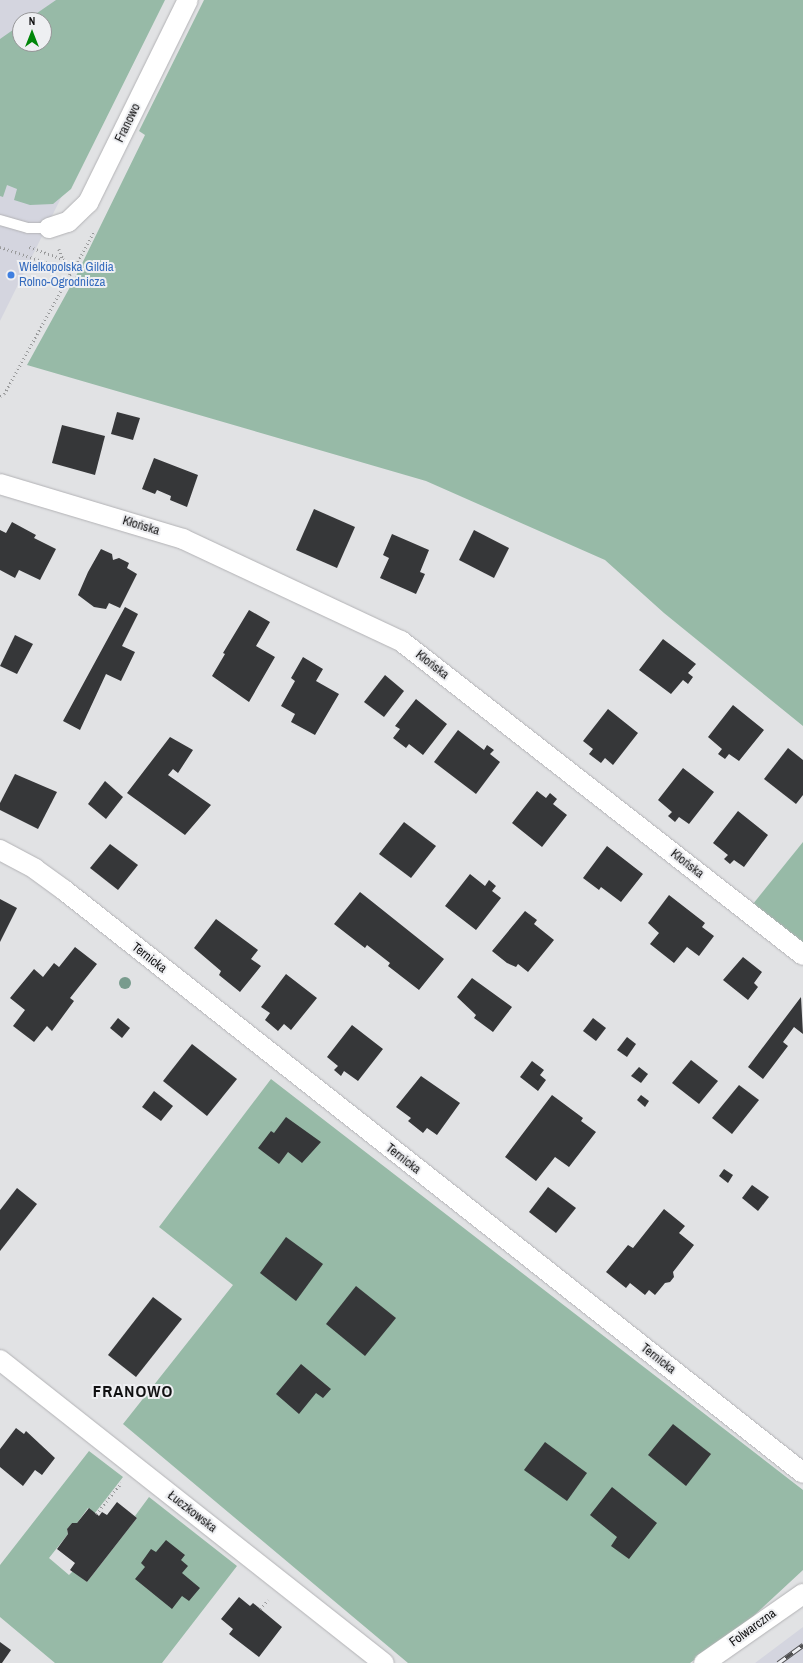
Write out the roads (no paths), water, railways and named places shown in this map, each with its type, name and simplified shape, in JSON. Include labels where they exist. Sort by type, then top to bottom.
[{"type":"street","name":"Franowo","points":[[48,228],[68,222],[88,203],[188,0]]},
{"type":"street","name":"Kłońska","points":[[0,484],[184,539],[401,642],[803,955]]},
{"type":"street","name":"Ternicka","points":[[0,850],[35,869],[64,890],[803,1473]]},
{"type":"street","name":"Łuczkowska","points":[[0,1360],[384,1663]]},
{"type":"street","name":"Folwarczna","points":[[704,1663],[803,1594]]},
{"type":"lane","points":[[0,220],[28,228],[48,228]]},
{"type":"railway","points":[[778,1663],[803,1645]]},
{"type":"place","name":"Wielkopolska Gildia Rolno-Ogrodnicza","points":[[11,275]]},
{"type":"district","name":"FRANOWO","points":[[133,1391]]}]
